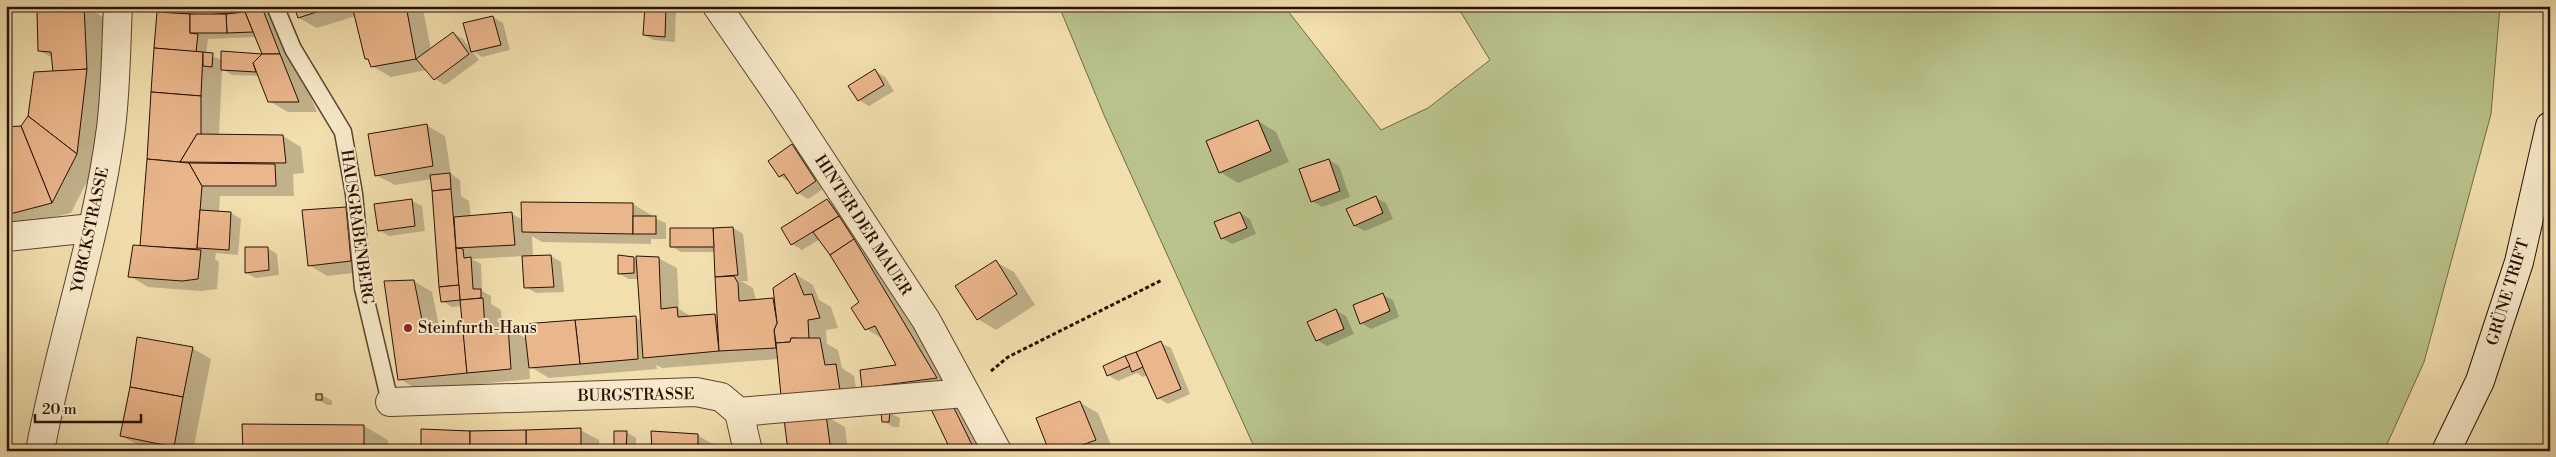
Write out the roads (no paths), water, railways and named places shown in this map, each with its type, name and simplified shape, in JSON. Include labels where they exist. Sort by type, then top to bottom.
[{"type":"street","name":"YORCKSTRASSE","points":[[40,451],[50,397],[92,228],[111,128],[118,6]]},
{"type":"street","name":"HINTER DER MAUER","points":[[717,6],[783,102],[926,320],[997,451]]},
{"type":"street","name":"GRÜNE TRIFT","points":[[2446,451],[2480,382],[2519,262],[2550,126]]},
{"type":"street","points":[[6,237],[92,228]]},
{"type":"street","name":"BURGSTRASSE","points":[[390,402],[696,392],[721,397],[740,412]]},
{"type":"street","points":[[748,451],[740,412],[965,393]]},
{"type":"lane","name":"HAUSGRABENBERG","points":[[275,6],[293,49],[343,132],[354,194],[363,288],[390,402]]},
{"type":"place","name":"Steinfurth-Haus","points":[[408,328]]}]
